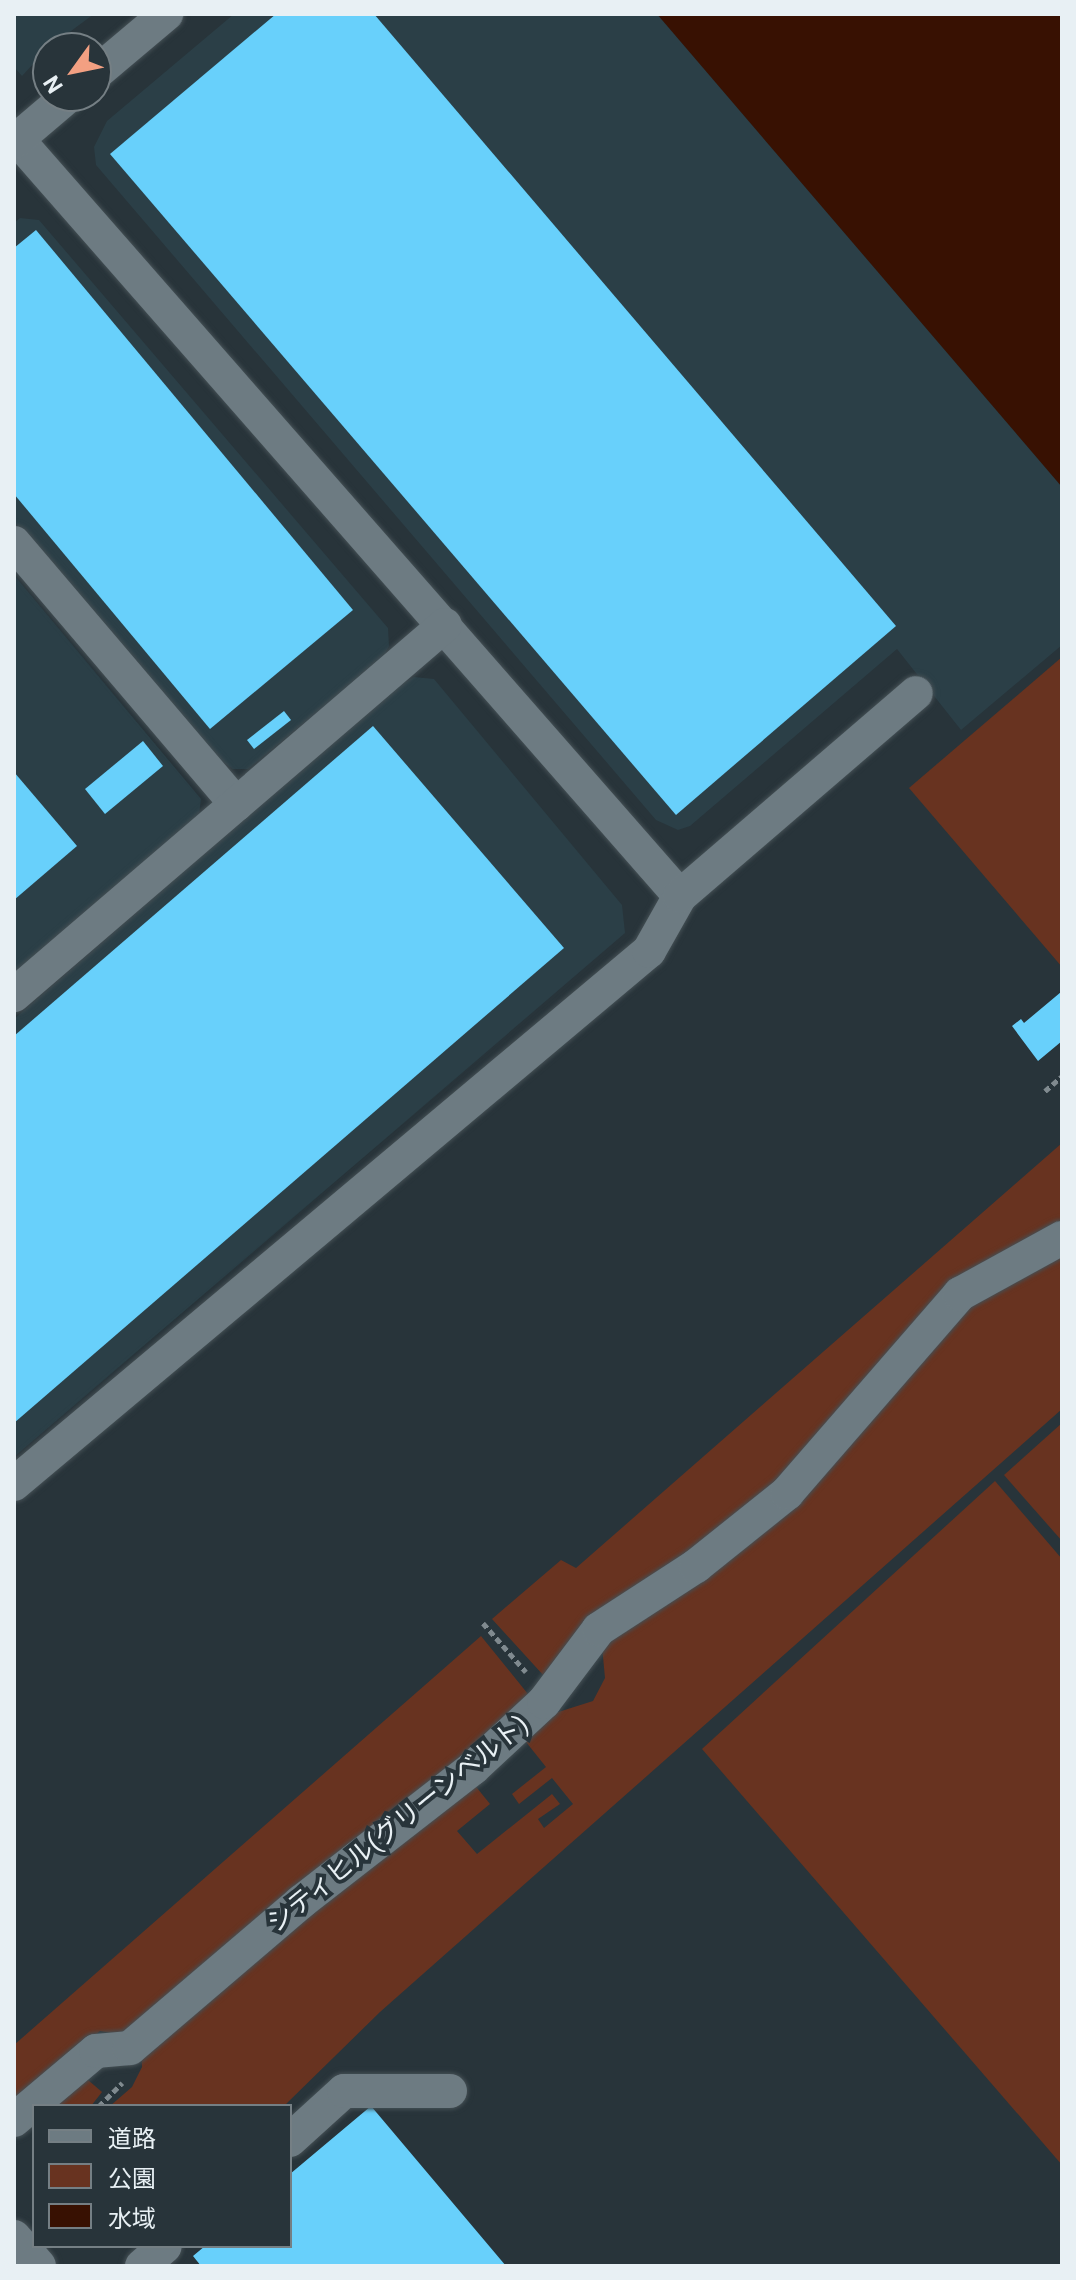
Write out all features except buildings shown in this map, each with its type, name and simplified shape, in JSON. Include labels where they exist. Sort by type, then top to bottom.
[{"type":"street","points":[[112,60],[166,14]]},
{"type":"street","points":[[49,112],[16,140],[680,896]]},
{"type":"street","points":[[14,543],[236,804]]},
{"type":"street","points":[[14,995],[445,625]]},
{"type":"street","points":[[14,1484],[649,951],[680,896],[916,693]]},
{"type":"street","name":"シティヒル(グリーンベルト)","points":[[33,2104],[96,2051],[130,2048],[301,1902],[473,1768],[548,1697],[599,1629],[696,1566],[787,1493],[960,1294],[1062,1238]]},
{"type":"street","points":[[292,2138],[344,2091],[450,2091]]},
{"type":"street","points":[[14,2237],[39,2266]]},
{"type":"street","points":[[142,2266],[163,2248]]},
{"type":"path","points":[[1045,1091],[1062,1076]]},
{"type":"path","points":[[483,1623],[548,1697]]},
{"type":"path","points":[[101,2104],[107,2099]]},
{"type":"shaded area","points":[[14,14],[94,14],[70,32],[32,32],[32,65],[22,76],[14,67]]},
{"type":"shaded area","points":[[234,14],[657,14],[1062,487],[1062,645],[961,730],[897,649],[690,826],[678,830],[656,820],[96,165],[94,147],[107,121]]},
{"type":"shaded area","points":[[20,218],[39,220],[388,628],[389,646],[383,658],[248,769],[233,769],[218,759],[14,521],[14,223]]},
{"type":"shaded area","points":[[14,575],[201,799],[199,815],[14,973]]},
{"type":"shaded area","points":[[414,677],[434,679],[622,905],[625,933],[14,1457],[14,1019],[396,687]]},
{"type":"green space","points":[[1062,657],[1062,967],[909,788]]},
{"type":"green space","points":[[1062,1143],[1062,1227],[994,1259],[809,1456],[544,1676],[492,1619],[561,1560],[576,1568]]},
{"type":"green space","points":[[1062,1252],[1062,1409],[380,2012],[286,2104],[112,2104],[132,2087],[142,2067],[141,2052],[473,1783],[490,1804],[457,1831],[477,1854],[552,1794],[560,1804],[538,1819],[544,1828],[573,1804],[552,1778],[519,1804],[512,1794],[546,1767],[522,1737],[552,1714],[593,1701],[605,1678],[602,1646],[968,1303]]},
{"type":"green space","points":[[1062,1423],[1062,1541],[1004,1475]]},
{"type":"green space","points":[[995,1481],[1062,1559],[1062,2165],[702,1749]]},
{"type":"green space","points":[[481,1636],[532,1699],[128,2036],[100,2031],[14,2106],[14,2045]]},
{"type":"green space","points":[[88,2080],[102,2092],[93,2104],[49,2104]]},
{"type":"water","points":[[657,14],[1062,14],[1062,487]]}]
